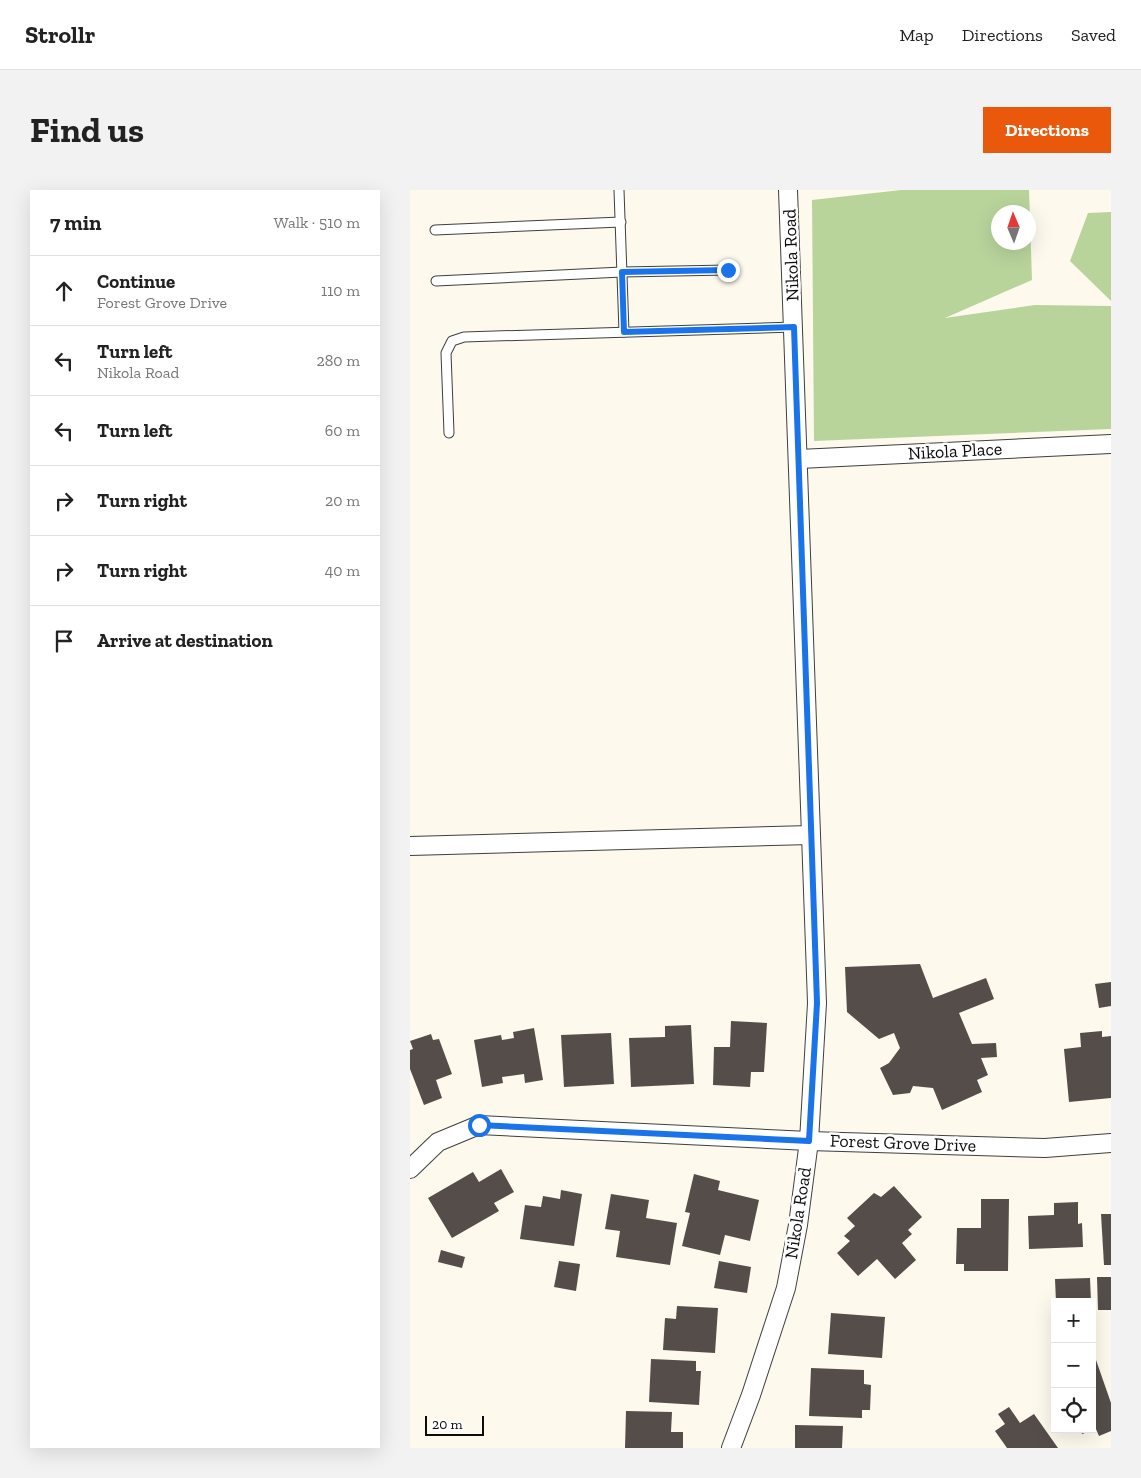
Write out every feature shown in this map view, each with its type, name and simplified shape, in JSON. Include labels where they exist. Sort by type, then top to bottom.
[{"type":"street","name":"Nikola Road","points":[[731,1448],[752,1395],[786,1288],[798,1225],[809,1141],[817,1003],[788,190]]},
{"type":"street","name":"Nikola Place","points":[[799,459],[1111,444]]},
{"type":"street","points":[[410,846],[811,834]]},
{"type":"street","name":"Forest Grove Drive","points":[[410,1169],[438,1142],[479,1125],[809,1141],[1045,1148],[1111,1143]]},
{"type":"lane","points":[[620,190],[624,332]]},
{"type":"lane","points":[[435,230],[620,222]]},
{"type":"lane","points":[[436,281],[622,272],[728,270]]},
{"type":"lane","points":[[449,433],[446,353],[452,341],[464,337],[794,327]]},
{"type":"green space","points":[[901,190],[1029,190],[1030,205],[991,205],[991,250],[1031,250],[1032,280],[945,318],[1035,305],[1111,306],[1111,429],[814,441],[812,200]]},
{"type":"green space","points":[[1111,212],[1111,301],[1070,261],[1088,213]]},
{"type":"building","points":[[920,964],[933,998],[986,978],[994,999],[959,1013],[972,1044],[996,1043],[997,1057],[981,1058],[988,1075],[977,1080],[982,1092],[942,1110],[933,1088],[913,1086],[910,1093],[893,1095],[880,1068],[889,1063],[900,1048],[894,1033],[879,1039],[847,1012],[845,967]]},
{"type":"building","points":[[1111,982],[1111,1006],[1099,1008],[1095,984]]},
{"type":"building","points":[[731,1021],[767,1023],[764,1072],[751,1072],[750,1087],[713,1085],[714,1047],[730,1047]]},
{"type":"building","points":[[691,1025],[694,1084],[631,1087],[629,1038],[665,1037],[665,1026]]},
{"type":"building","points":[[534,1028],[543,1080],[525,1083],[524,1074],[502,1077],[503,1083],[482,1087],[474,1040],[501,1035],[502,1040],[514,1038],[513,1032]]},
{"type":"building","points":[[1102,1031],[1102,1037],[1111,1036],[1111,1098],[1069,1102],[1064,1049],[1081,1047],[1080,1033]]},
{"type":"building","points":[[611,1033],[614,1084],[564,1087],[561,1035]]},
{"type":"building","points":[[431,1034],[433,1040],[439,1039],[452,1074],[436,1080],[442,1098],[424,1105],[410,1069],[410,1050],[413,1049],[410,1041]]},
{"type":"building","points":[[501,1169],[514,1192],[494,1203],[499,1211],[452,1238],[428,1198],[473,1172],[479,1182]]},
{"type":"building","points":[[694,1174],[720,1181],[718,1190],[759,1200],[750,1241],[725,1235],[720,1255],[682,1246],[690,1213],[685,1212]]},
{"type":"building","points":[[894,1186],[922,1217],[908,1230],[912,1234],[902,1243],[916,1260],[895,1279],[877,1259],[858,1276],[837,1253],[850,1241],[844,1236],[855,1226],[847,1218],[874,1193],[881,1197]]},
{"type":"building","points":[[561,1190],[582,1194],[574,1246],[520,1239],[525,1205],[541,1207],[543,1196],[560,1199]]},
{"type":"building","points":[[611,1194],[649,1200],[646,1218],[677,1223],[670,1265],[616,1257],[620,1231],[605,1229]]},
{"type":"building","points":[[981,1199],[1009,1199],[1008,1271],[964,1271],[964,1264],[956,1264],[957,1228],[981,1228]]},
{"type":"building","points":[[1078,1202],[1078,1224],[1082,1223],[1083,1247],[1029,1249],[1028,1216],[1054,1215],[1054,1203]]},
{"type":"building","points":[[1101,1214],[1111,1214],[1111,1265],[1104,1265]]},
{"type":"building","points":[[441,1250],[465,1257],[462,1268],[438,1262]]},
{"type":"building","points":[[559,1261],[580,1264],[576,1291],[554,1287]]},
{"type":"building","points":[[719,1261],[751,1267],[747,1293],[714,1288]]},
{"type":"building","points":[[1097,1277],[1111,1277],[1111,1310],[1098,1310]]},
{"type":"building","points":[[1090,1278],[1091,1298],[1056,1298],[1055,1279]]},
{"type":"building","points":[[677,1306],[718,1308],[715,1353],[663,1350],[665,1318],[676,1319]]},
{"type":"building","points":[[831,1313],[885,1317],[882,1358],[828,1354]]},
{"type":"building","points":[[651,1359],[696,1361],[696,1371],[701,1371],[699,1405],[649,1402]]},
{"type":"building","points":[[1096,1360],[1111,1403],[1111,1431],[1099,1436],[1096,1429]]},
{"type":"building","points":[[811,1368],[864,1370],[864,1384],[871,1385],[870,1410],[862,1410],[862,1418],[809,1416]]},
{"type":"building","points":[[1009,1407],[1020,1423],[1034,1414],[1058,1448],[1007,1448],[995,1431],[1005,1424],[998,1414]]},
{"type":"building","points":[[626,1411],[672,1412],[671,1432],[683,1432],[683,1448],[625,1448]]},
{"type":"building","points":[[795,1425],[843,1426],[842,1448],[795,1448]]},
{"type":"route","points":[[479,1125],[809,1141],[817,1003],[794,327],[624,332],[622,272],[728,270]]}]
